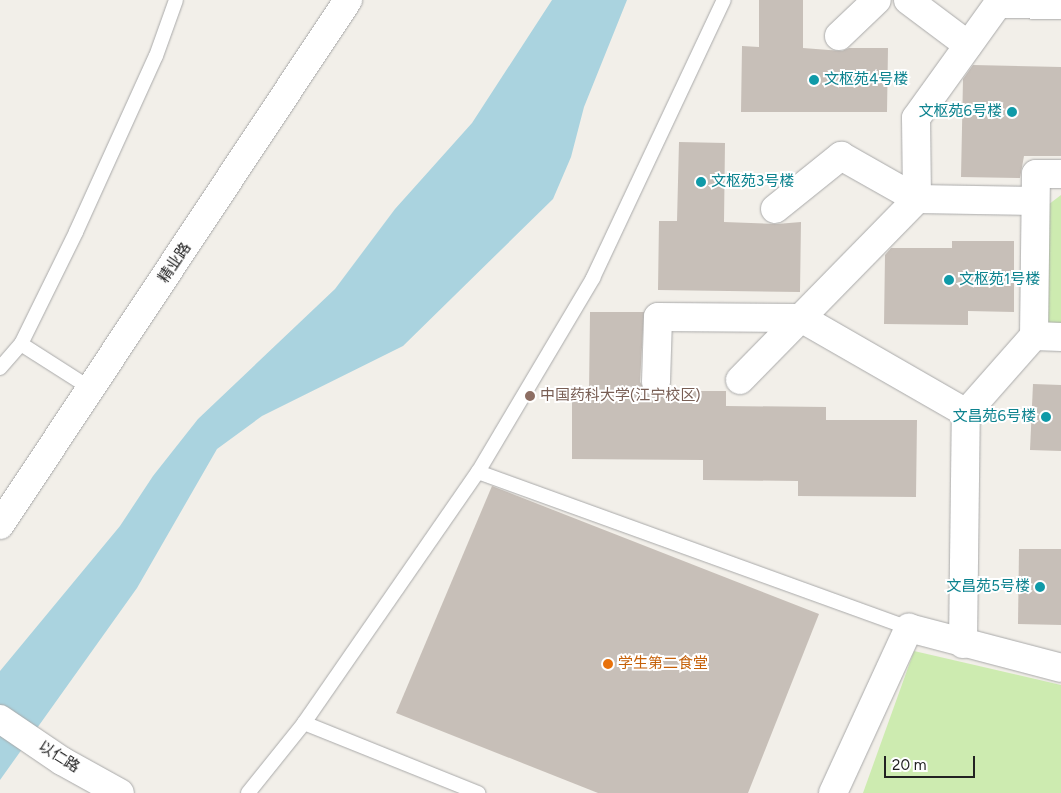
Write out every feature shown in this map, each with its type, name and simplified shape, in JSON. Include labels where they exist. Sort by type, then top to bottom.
[{"type":"street","name":"精业路","points":[[0,525],[348,0]]},
{"type":"street","points":[[839,36],[877,0]]},
{"type":"street","points":[[908,0],[968,45]]},
{"type":"street","points":[[740,380],[917,199],[916,118],[998,4],[1061,5]]},
{"type":"street","points":[[775,209],[841,156],[917,199],[1035,202]]},
{"type":"street","points":[[963,644],[966,413],[1034,336],[1036,174],[1061,174]]},
{"type":"street","points":[[656,382],[658,317],[801,318],[966,413]]},
{"type":"street","points":[[1034,336],[1061,337]]},
{"type":"street","points":[[833,793],[909,628],[963,644],[1061,668]]},
{"type":"street","name":"以仁路","points":[[0,719],[62,761],[120,793]]},
{"type":"lane","points":[[0,368],[21,344],[156,56],[176,0]]},
{"type":"lane","points":[[248,793],[304,723],[478,472],[593,278],[724,0]]},
{"type":"lane","points":[[21,344],[90,388]]},
{"type":"lane","points":[[478,472],[909,628]]},
{"type":"lane","points":[[304,723],[478,793]]},
{"type":"green space","points":[[1061,195],[1061,346],[1043,346],[1044,208]]},
{"type":"green space","points":[[914,651],[1061,685],[1061,793],[863,793]]},
{"type":"water","points":[[552,0],[627,0],[584,107],[571,157],[553,199],[403,346],[262,416],[217,449],[137,588],[0,780],[0,671],[120,526],[153,476],[198,419],[335,289],[395,209],[472,123]]},
{"type":"building","name":"文枢苑4号楼","points":[[759,0],[803,0],[803,48],[842,51],[849,48],[888,48],[887,112],[741,112],[742,46],[759,47]]},
{"type":"building","name":"文枢苑6号楼","points":[[973,65],[1061,67],[1061,156],[1024,156],[1020,178],[961,177],[963,79]]},
{"type":"building","name":"文枢苑3号楼","points":[[679,142],[725,143],[724,222],[777,224],[801,222],[800,292],[658,290],[659,221],[677,221]]},
{"type":"building","name":"文枢苑1号楼","points":[[952,241],[1014,241],[1014,312],[968,311],[968,325],[884,324],[885,255],[891,248],[952,248]]},
{"type":"building","points":[[590,312],[644,312],[640,382],[648,395],[656,398],[669,391],[726,391],[726,406],[826,407],[826,420],[917,420],[916,497],[798,496],[798,481],[703,480],[703,460],[572,459],[572,393],[589,393]]},
{"type":"building","name":"文昌苑6号楼","points":[[1033,384],[1061,385],[1061,451],[1030,450]]},
{"type":"building","name":"学生第二食堂","points":[[492,486],[819,614],[748,793],[598,793],[396,713]]},
{"type":"building","name":"文昌苑5号楼","points":[[1019,549],[1061,549],[1061,625],[1018,624]]},
{"type":"place","name":"文枢苑4号楼","points":[[814,80]]},
{"type":"place","name":"文枢苑6号楼","points":[[1012,112]]},
{"type":"place","name":"文枢苑3号楼","points":[[701,182]]},
{"type":"place","name":"文枢苑1号楼","points":[[949,280]]},
{"type":"place","name":"中国药科大学(江宁校区)","points":[[530,396]]},
{"type":"place","name":"文昌苑6号楼","points":[[1046,417]]},
{"type":"place","name":"文昌苑5号楼","points":[[1040,587]]},
{"type":"place","name":"学生第二食堂","points":[[608,664]]}]
